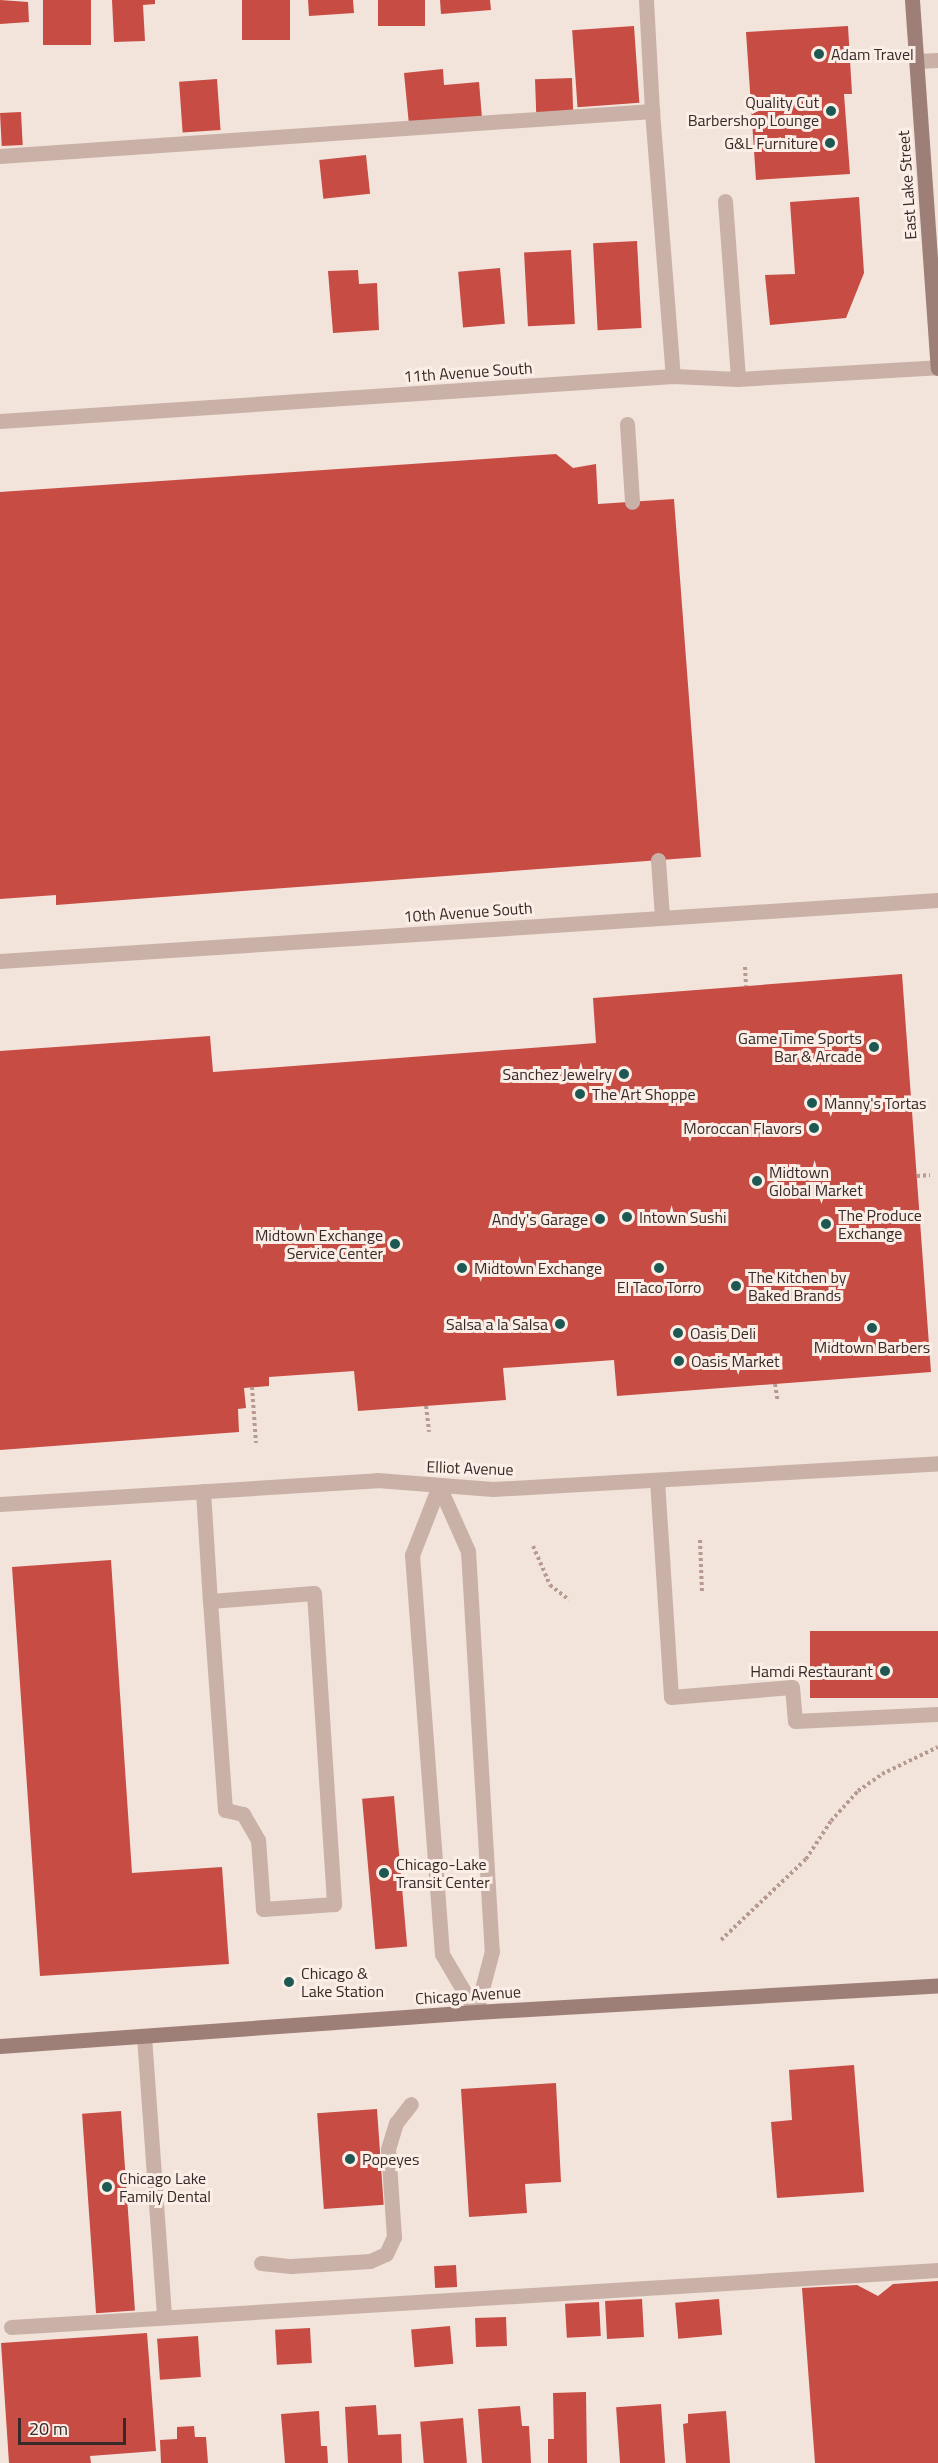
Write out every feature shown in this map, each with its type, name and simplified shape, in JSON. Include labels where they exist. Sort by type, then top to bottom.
[{"type":"street","points":[[646,0],[652,111],[673,376]]},
{"type":"street","name":"East Lake Street","points":[[912,0],[938,368]]},
{"type":"street","points":[[917,61],[938,60]]},
{"type":"street","points":[[0,156],[652,111]]},
{"type":"street","points":[[725,201],[738,379]]},
{"type":"street","name":"11th Avenue South","points":[[0,421],[673,376],[738,379],[938,368]]},
{"type":"street","points":[[627,424],[632,502]]},
{"type":"street","points":[[658,861],[662,917]]},
{"type":"street","name":"10th Avenue South","points":[[0,961],[938,900]]},
{"type":"street","name":"Elliot Avenue","points":[[0,1504],[377,1480],[493,1490],[938,1463]]},
{"type":"street","points":[[657,1480],[671,1696],[792,1687],[795,1721],[938,1714]]},
{"type":"street","points":[[438,1486],[468,1551],[492,1951],[477,2012]]},
{"type":"street","points":[[438,1486],[412,1555],[442,1954],[477,2012]]},
{"type":"street","points":[[203,1491],[210,1601],[225,1810],[243,1814],[258,1840],[263,1909],[333,1904],[314,1593],[210,1601]]},
{"type":"street","name":"Chicago Avenue","points":[[0,2046],[477,2012],[938,1985]]},
{"type":"street","points":[[144,2036],[164,2317]]},
{"type":"street","points":[[261,2264],[291,2266],[370,2261],[386,2254],[394,2237],[388,2149],[396,2123],[411,2104]]},
{"type":"street","points":[[11,2326],[938,2270]]},
{"type":"path","points":[[745,967],[746,986]]},
{"type":"path","points":[[917,1176],[930,1175]]},
{"type":"path","points":[[775,1384],[778,1402]]},
{"type":"path","points":[[252,1387],[256,1443]]},
{"type":"path","points":[[426,1406],[429,1432]]},
{"type":"path","points":[[700,1540],[702,1593]]},
{"type":"path","points":[[532,1546],[550,1586],[569,1600]]},
{"type":"path","points":[[721,1940],[806,1858],[831,1821],[858,1791],[882,1774],[938,1747]]},
{"type":"building","points":[[0,0],[28,2],[29,22],[0,24]]},
{"type":"building","points":[[43,0],[91,0],[91,45],[43,45]]},
{"type":"building","points":[[112,0],[155,0],[155,4],[143,5],[145,41],[114,42]]},
{"type":"building","points":[[242,0],[290,0],[290,40],[242,40]]},
{"type":"building","points":[[308,0],[353,0],[354,13],[309,16]]},
{"type":"building","points":[[378,0],[425,0],[425,26],[378,26]]},
{"type":"building","points":[[440,0],[490,0],[491,10],[441,14]]},
{"type":"building","points":[[634,26],[639,103],[578,107],[572,30]]},
{"type":"building","points":[[848,26],[852,94],[844,94],[850,174],[756,180],[746,32]]},
{"type":"building","points":[[443,69],[444,85],[479,82],[482,118],[409,125],[404,73]]},
{"type":"building","points":[[572,78],[573,114],[536,115],[535,79]]},
{"type":"building","points":[[217,79],[221,130],[183,133],[179,82]]},
{"type":"building","points":[[21,112],[23,145],[2,146],[0,113]]},
{"type":"building","points":[[366,155],[370,194],[323,199],[319,160]]},
{"type":"building","points":[[859,197],[864,273],[846,318],[770,325],[765,275],[795,274],[790,202]]},
{"type":"building","points":[[637,241],[642,328],[598,330],[593,243]]},
{"type":"building","points":[[571,250],[575,324],[528,326],[524,252]]},
{"type":"building","points":[[500,268],[505,324],[463,327],[458,272]]},
{"type":"building","points":[[358,270],[359,284],[377,283],[379,330],[333,333],[328,271]]},
{"type":"building","points":[[556,454],[573,468],[596,464],[598,504],[674,499],[701,857],[56,905],[56,895],[0,899],[0,492]]},
{"type":"building","name":"Midtown Exchange","points":[[902,974],[931,1372],[617,1396],[614,1360],[503,1368],[506,1400],[358,1411],[354,1371],[269,1377],[269,1386],[244,1388],[246,1408],[238,1409],[239,1432],[0,1450],[0,1051],[210,1036],[213,1072],[596,1043],[593,998]]},
{"type":"building","points":[[111,1560],[132,1873],[222,1867],[229,1964],[40,1976],[12,1567]]},
{"type":"building","points":[[810,1631],[938,1631],[938,1698],[810,1698]]},
{"type":"building","name":"Chicago-Lake Transit Center","points":[[394,1796],[407,1946],[375,1949],[362,1799]]},
{"type":"building","points":[[854,2065],[864,2192],[777,2198],[771,2122],[792,2120],[789,2070]]},
{"type":"building","points":[[556,2083],[561,2182],[525,2184],[527,2213],[469,2217],[461,2089]]},
{"type":"building","name":"Popeyes","points":[[377,2109],[384,2205],[324,2209],[317,2113]]},
{"type":"building","name":"Chicago Lake Family Dental","points":[[121,2111],[135,2311],[96,2313],[82,2114]]},
{"type":"building","points":[[456,2265],[457,2287],[435,2288],[434,2266]]},
{"type":"building","points":[[938,2281],[938,2463],[815,2463],[802,2288],[857,2285],[878,2296],[893,2284]]},
{"type":"building","points":[[642,2299],[644,2337],[607,2339],[605,2301]]},
{"type":"building","points":[[719,2299],[722,2335],[678,2339],[675,2303]]},
{"type":"building","points":[[599,2302],[601,2336],[567,2338],[565,2304]]},
{"type":"building","points":[[506,2317],[507,2346],[476,2347],[475,2318]]},
{"type":"building","points":[[450,2326],[453,2364],[414,2367],[411,2329]]},
{"type":"building","points":[[310,2328],[312,2363],[277,2365],[275,2330]]},
{"type":"building","points":[[147,2333],[156,2451],[90,2456],[91,2463],[9,2463],[1,2343]]},
{"type":"building","points":[[198,2336],[201,2377],[160,2380],[157,2339]]},
{"type":"building","points":[[586,2392],[587,2463],[548,2463],[548,2439],[554,2439],[553,2393]]},
{"type":"building","points":[[661,2404],[665,2463],[620,2463],[616,2407]]},
{"type":"building","points":[[376,2405],[378,2435],[401,2434],[402,2463],[348,2463],[345,2407]]},
{"type":"building","points":[[520,2406],[522,2426],[529,2426],[531,2463],[482,2463],[478,2409]]},
{"type":"building","points":[[319,2411],[321,2446],[327,2446],[328,2463],[285,2463],[281,2414]]},
{"type":"building","points":[[726,2411],[730,2463],[686,2463],[683,2424],[688,2423],[688,2414]]},
{"type":"building","points":[[463,2418],[467,2463],[424,2463],[420,2422]]},
{"type":"building","points":[[194,2426],[195,2437],[206,2437],[208,2463],[161,2463],[160,2440],[177,2439],[177,2427]]},
{"type":"place","name":"Adam Travel","points":[[819,54]]},
{"type":"place","name":"Quality Cut Barbershop Lounge","points":[[831,111]]},
{"type":"place","name":"G&L Furniture","points":[[830,143]]},
{"type":"place","name":"Game Time Sports Bar & Arcade","points":[[874,1047]]},
{"type":"place","name":"Sanchez Jewelry","points":[[624,1074]]},
{"type":"place","name":"The Art Shoppe","points":[[580,1094]]},
{"type":"place","name":"Manny's Tortas","points":[[812,1103]]},
{"type":"place","name":"Moroccan Flavors","points":[[814,1128]]},
{"type":"place","name":"Midtown Global Market","points":[[757,1181]]},
{"type":"place","name":"Intown Sushi","points":[[627,1217]]},
{"type":"place","name":"Andy's Garage","points":[[600,1219]]},
{"type":"place","name":"The Produce Exchange","points":[[826,1224]]},
{"type":"place","name":"Midtown Exchange Service Center","points":[[395,1244]]},
{"type":"place","name":"Midtown Exchange","points":[[462,1268]]},
{"type":"place","name":"El Taco Torro","points":[[659,1268]]},
{"type":"place","name":"The Kitchen by Baked Brands","points":[[736,1286]]},
{"type":"place","name":"Salsa a la Salsa","points":[[560,1324]]},
{"type":"place","name":"Midtown Barbers","points":[[872,1328]]},
{"type":"place","name":"Oasis Deli","points":[[678,1333]]},
{"type":"place","name":"Oasis Market","points":[[679,1361]]},
{"type":"place","name":"Hamdi Restaurant","points":[[885,1671]]},
{"type":"place","name":"Chicago-Lake Transit Center","points":[[384,1873]]},
{"type":"place","name":"Chicago & Lake Station","points":[[289,1982]]},
{"type":"place","name":"Popeyes","points":[[350,2159]]},
{"type":"place","name":"Chicago Lake Family Dental","points":[[107,2187]]}]
